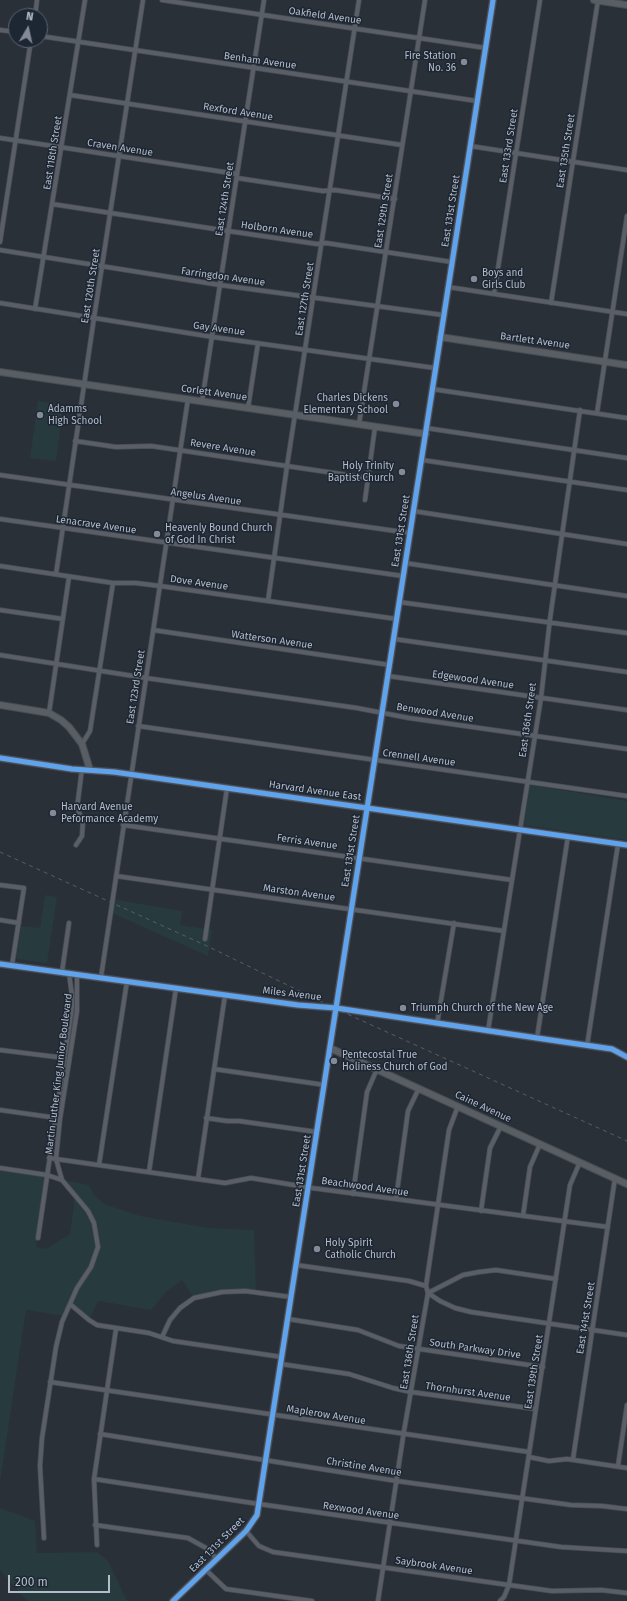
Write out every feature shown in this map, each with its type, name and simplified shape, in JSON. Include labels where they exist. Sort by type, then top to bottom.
[{"type":"main road","name":"Miles Avenue","points":[[0,964],[336,1008],[612,1049],[627,1057]]},
{"type":"street","name":"East 118th Street","points":[[36,309],[85,0]]},
{"type":"street","name":"East 120th Street","points":[[56,574],[75,441],[144,0]]},
{"type":"street","name":"Oakfield Avenue","points":[[162,0],[486,48]]},
{"type":"street","name":"East 124th Street","points":[[202,401],[264,0]]},
{"type":"street","name":"East 127th Street","points":[[268,601],[286,466],[359,0]]},
{"type":"street","name":"East 129th Street","points":[[359,424],[425,0]]},
{"type":"street","name":"East 131st Street","points":[[173,1601],[246,1531],[257,1515],[493,0]]},
{"type":"street","name":"East 133rd Street","points":[[494,294],[540,0]]},
{"type":"street","points":[[594,0],[627,5]]},
{"type":"street","name":"East 135th Street","points":[[551,303],[598,0]]},
{"type":"street","name":"Benham Avenue","points":[[48,37],[477,102]]},
{"type":"street","points":[[0,242],[30,48]]},
{"type":"street","name":"Rexford Avenue","points":[[70,95],[402,145]]},
{"type":"street","name":"Craven Avenue","points":[[0,138],[329,191],[335,190],[395,199]]},
{"type":"street","points":[[470,146],[627,170]]},
{"type":"street","name":"Holborn Avenue","points":[[52,204],[228,231],[321,244],[326,243],[452,262]]},
{"type":"street","points":[[597,413],[627,216]]},
{"type":"street","name":"Farringdon Avenue","points":[[0,250],[220,285],[313,296],[443,315]]},
{"type":"street","points":[[448,287],[627,314]]},
{"type":"street","name":"Gay Avenue","points":[[0,303],[213,337],[435,368]]},
{"type":"street","name":"Bartlett Avenue","points":[[440,337],[627,364]]},
{"type":"street","points":[[248,408],[258,343]]},
{"type":"street","name":"Corlett Avenue","points":[[0,372],[375,427],[426,431]]},
{"type":"street","points":[[432,389],[627,418]]},
{"type":"street","name":"East 123rd Street","points":[[101,977],[188,399]]},
{"type":"street","name":"East 136th Street","points":[[488,1031],[541,698],[544,660],[554,585],[580,410]]},
{"type":"street","points":[[365,500],[375,427]]},
{"type":"street","points":[[426,431],[627,458]]},
{"type":"street","name":"Revere Avenue","points":[[75,441],[116,447],[151,446],[368,478]]},
{"type":"street","points":[[422,460],[627,490]]},
{"type":"street","name":"Angelus Avenue","points":[[0,475],[410,533]]},
{"type":"street","points":[[414,511],[627,544]]},
{"type":"street","name":"Lenacrave Avenue","points":[[0,519],[403,576]]},
{"type":"street","points":[[405,563],[627,596]]},
{"type":"street","name":"Dove Avenue","points":[[0,566],[113,583],[136,583],[160,586],[397,619]]},
{"type":"street","points":[[49,713],[69,577]]},
{"type":"street","points":[[82,744],[90,731],[113,583]]},
{"type":"street","points":[[399,602],[627,633]]},
{"type":"street","points":[[0,610],[63,620]]},
{"type":"street","name":"Watterson Avenue","points":[[153,630],[390,665]]},
{"type":"street","points":[[394,639],[627,672]]},
{"type":"street","name":"Benwood Avenue","points":[[0,655],[627,749]]},
{"type":"street","name":"Edgewood Avenue","points":[[388,676],[627,710]]},
{"type":"street","points":[[0,705],[49,713],[69,726],[82,744],[90,770]]},
{"type":"street","name":"Crennell Avenue","points":[[138,726],[627,796]]},
{"type":"street","name":"Harvard Avenue East","points":[[0,758],[227,788],[627,845]]},
{"type":"street","points":[[76,845],[82,836],[83,821],[77,808],[82,769]]},
{"type":"street","points":[[205,939],[227,788]]},
{"type":"street","name":"Ferris Avenue","points":[[123,825],[512,880]]},
{"type":"street","points":[[537,1038],[568,836]]},
{"type":"street","points":[[587,1046],[618,844]]},
{"type":"street","name":"Marston Avenue","points":[[116,876],[504,931]]},
{"type":"street","points":[[0,885],[24,888],[12,965]]},
{"type":"street","points":[[0,920],[19,923]]},
{"type":"street","points":[[62,972],[69,923]]},
{"type":"street","points":[[437,1024],[454,923]]},
{"type":"street","name":"Martin Luther King Junior Boulevard","points":[[44,1538],[40,1466],[42,1438],[50,1382],[62,1322],[77,1288],[91,1267],[98,1247],[94,1224],[88,1211],[62,1180],[56,1159],[58,1118],[64,1057],[72,1007],[69,973]]},
{"type":"street","name":"Martin Luther King Junior Boulevard","points":[[38,1238],[49,1158],[70,1058],[78,1004],[77,974]]},
{"type":"street","points":[[99,1165],[127,981]]},
{"type":"street","points":[[149,1172],[176,988]]},
{"type":"street","points":[[198,1179],[225,994]]},
{"type":"street","name":"Caine Avenue","points":[[330,1048],[627,1184]]},
{"type":"street","points":[[0,1050],[70,1058]]},
{"type":"street","points":[[214,1069],[324,1085]]},
{"type":"street","points":[[353,1194],[367,1092],[377,1069]]},
{"type":"street","points":[[396,1199],[408,1111],[419,1088]]},
{"type":"street","name":"East 136th Street","points":[[378,1601],[428,1293],[426,1286],[449,1130],[458,1106]]},
{"type":"street","points":[[0,1110],[58,1118]]},
{"type":"street","points":[[206,1118],[317,1132]]},
{"type":"street","points":[[481,1211],[490,1148],[501,1126]]},
{"type":"street","points":[[523,1216],[530,1167],[540,1144]]},
{"type":"street","name":"Beachwood Avenue","points":[[49,1158],[225,1183],[251,1178],[308,1188],[608,1227]]},
{"type":"street","name":"East 139th Street","points":[[509,1585],[570,1185],[580,1162]]},
{"type":"street","points":[[0,1168],[47,1175],[62,1180]]},
{"type":"street","name":"East 141st Street","points":[[573,1459],[615,1178]]},
{"type":"street","points":[[296,1265],[393,1279],[426,1286]]},
{"type":"street","points":[[556,1279],[496,1270],[479,1272],[456,1278],[428,1293],[455,1308],[470,1312],[627,1335]]},
{"type":"street","points":[[162,1337],[170,1320],[180,1308],[194,1298],[222,1292],[245,1291],[291,1297]]},
{"type":"street","name":"Thornhurst Avenue","points":[[70,1304],[97,1325],[349,1374],[411,1392],[536,1409]]},
{"type":"street","name":"South Parkway Drive","points":[[288,1319],[358,1330],[399,1346],[543,1367]]},
{"type":"street","points":[[97,1545],[94,1479],[116,1329]]},
{"type":"street","name":"Maplerow Avenue","points":[[50,1382],[404,1435],[529,1452]]},
{"type":"street","points":[[618,1466],[627,1405]]},
{"type":"street","name":"Christine Avenue","points":[[100,1434],[397,1481],[571,1505],[602,1506],[627,1510]]},
{"type":"street","points":[[529,1457],[549,1460],[573,1459],[627,1468]]},
{"type":"street","name":"Rexwood Avenue","points":[[94,1479],[561,1547],[627,1551]]},
{"type":"street","points":[[95,1525],[188,1538],[206,1548],[216,1559]]},
{"type":"street","name":"Saybrook Avenue","points":[[246,1531],[259,1546],[273,1552],[552,1591],[601,1590],[627,1593]]},
{"type":"street","points":[[206,1570],[226,1589],[312,1601]]},
{"type":"street","points":[[500,1601],[504,1597],[509,1585]]},
{"type":"green space","points":[[38,401],[63,405],[56,461],[30,458]]},
{"type":"green space","points":[[530,785],[627,801],[627,840],[524,825]]},
{"type":"green space","points":[[45,895],[57,897],[47,963],[16,959],[21,926],[40,928]]},
{"type":"green space","points":[[112,899],[182,911],[180,925],[212,930],[208,956],[110,912]]},
{"type":"green space","points":[[0,1170],[46,1177],[36,1247],[46,1249],[70,1234],[75,1196],[62,1180],[89,1185],[93,1194],[104,1204],[140,1216],[209,1228],[254,1230],[256,1292],[245,1291],[194,1298],[182,1280],[167,1291],[151,1310],[98,1301],[89,1320],[70,1304],[65,1316],[26,1310],[0,1482]]},
{"type":"green space","points":[[0,1508],[35,1521],[37,1553],[97,1552],[108,1561],[127,1601],[27,1601],[0,1570]]},
{"type":"railway","points":[[0,852],[207,946],[345,1013],[627,1141]]},
{"type":"cycle path","points":[[173,1601],[246,1531],[257,1515],[493,0]]},
{"type":"cycle path","points":[[0,758],[72,769],[114,772],[627,845]]},
{"type":"cycle path","points":[[0,964],[298,1005],[336,1008],[612,1049],[627,1057]]},
{"type":"place","name":"Fire Station No. 36","points":[[464,62]]},
{"type":"place","name":"Boys and Girls Club","points":[[474,279]]},
{"type":"place","name":"Charles Dickens Elementary School","points":[[396,404]]},
{"type":"place","name":"Adamms High School","points":[[40,415]]},
{"type":"place","name":"Holy Trinity Baptist Church","points":[[402,472]]},
{"type":"place","name":"Heavenly Bound Church of God In Christ","points":[[157,534]]},
{"type":"place","name":"Harvard Avenue Peformance Academy","points":[[53,813]]},
{"type":"place","name":"Triumph Church of the New Age","points":[[403,1008]]},
{"type":"place","name":"Pentecostal True Holiness Church of God","points":[[334,1061]]},
{"type":"place","name":"Holy Spirit Catholic Church","points":[[317,1249]]}]
